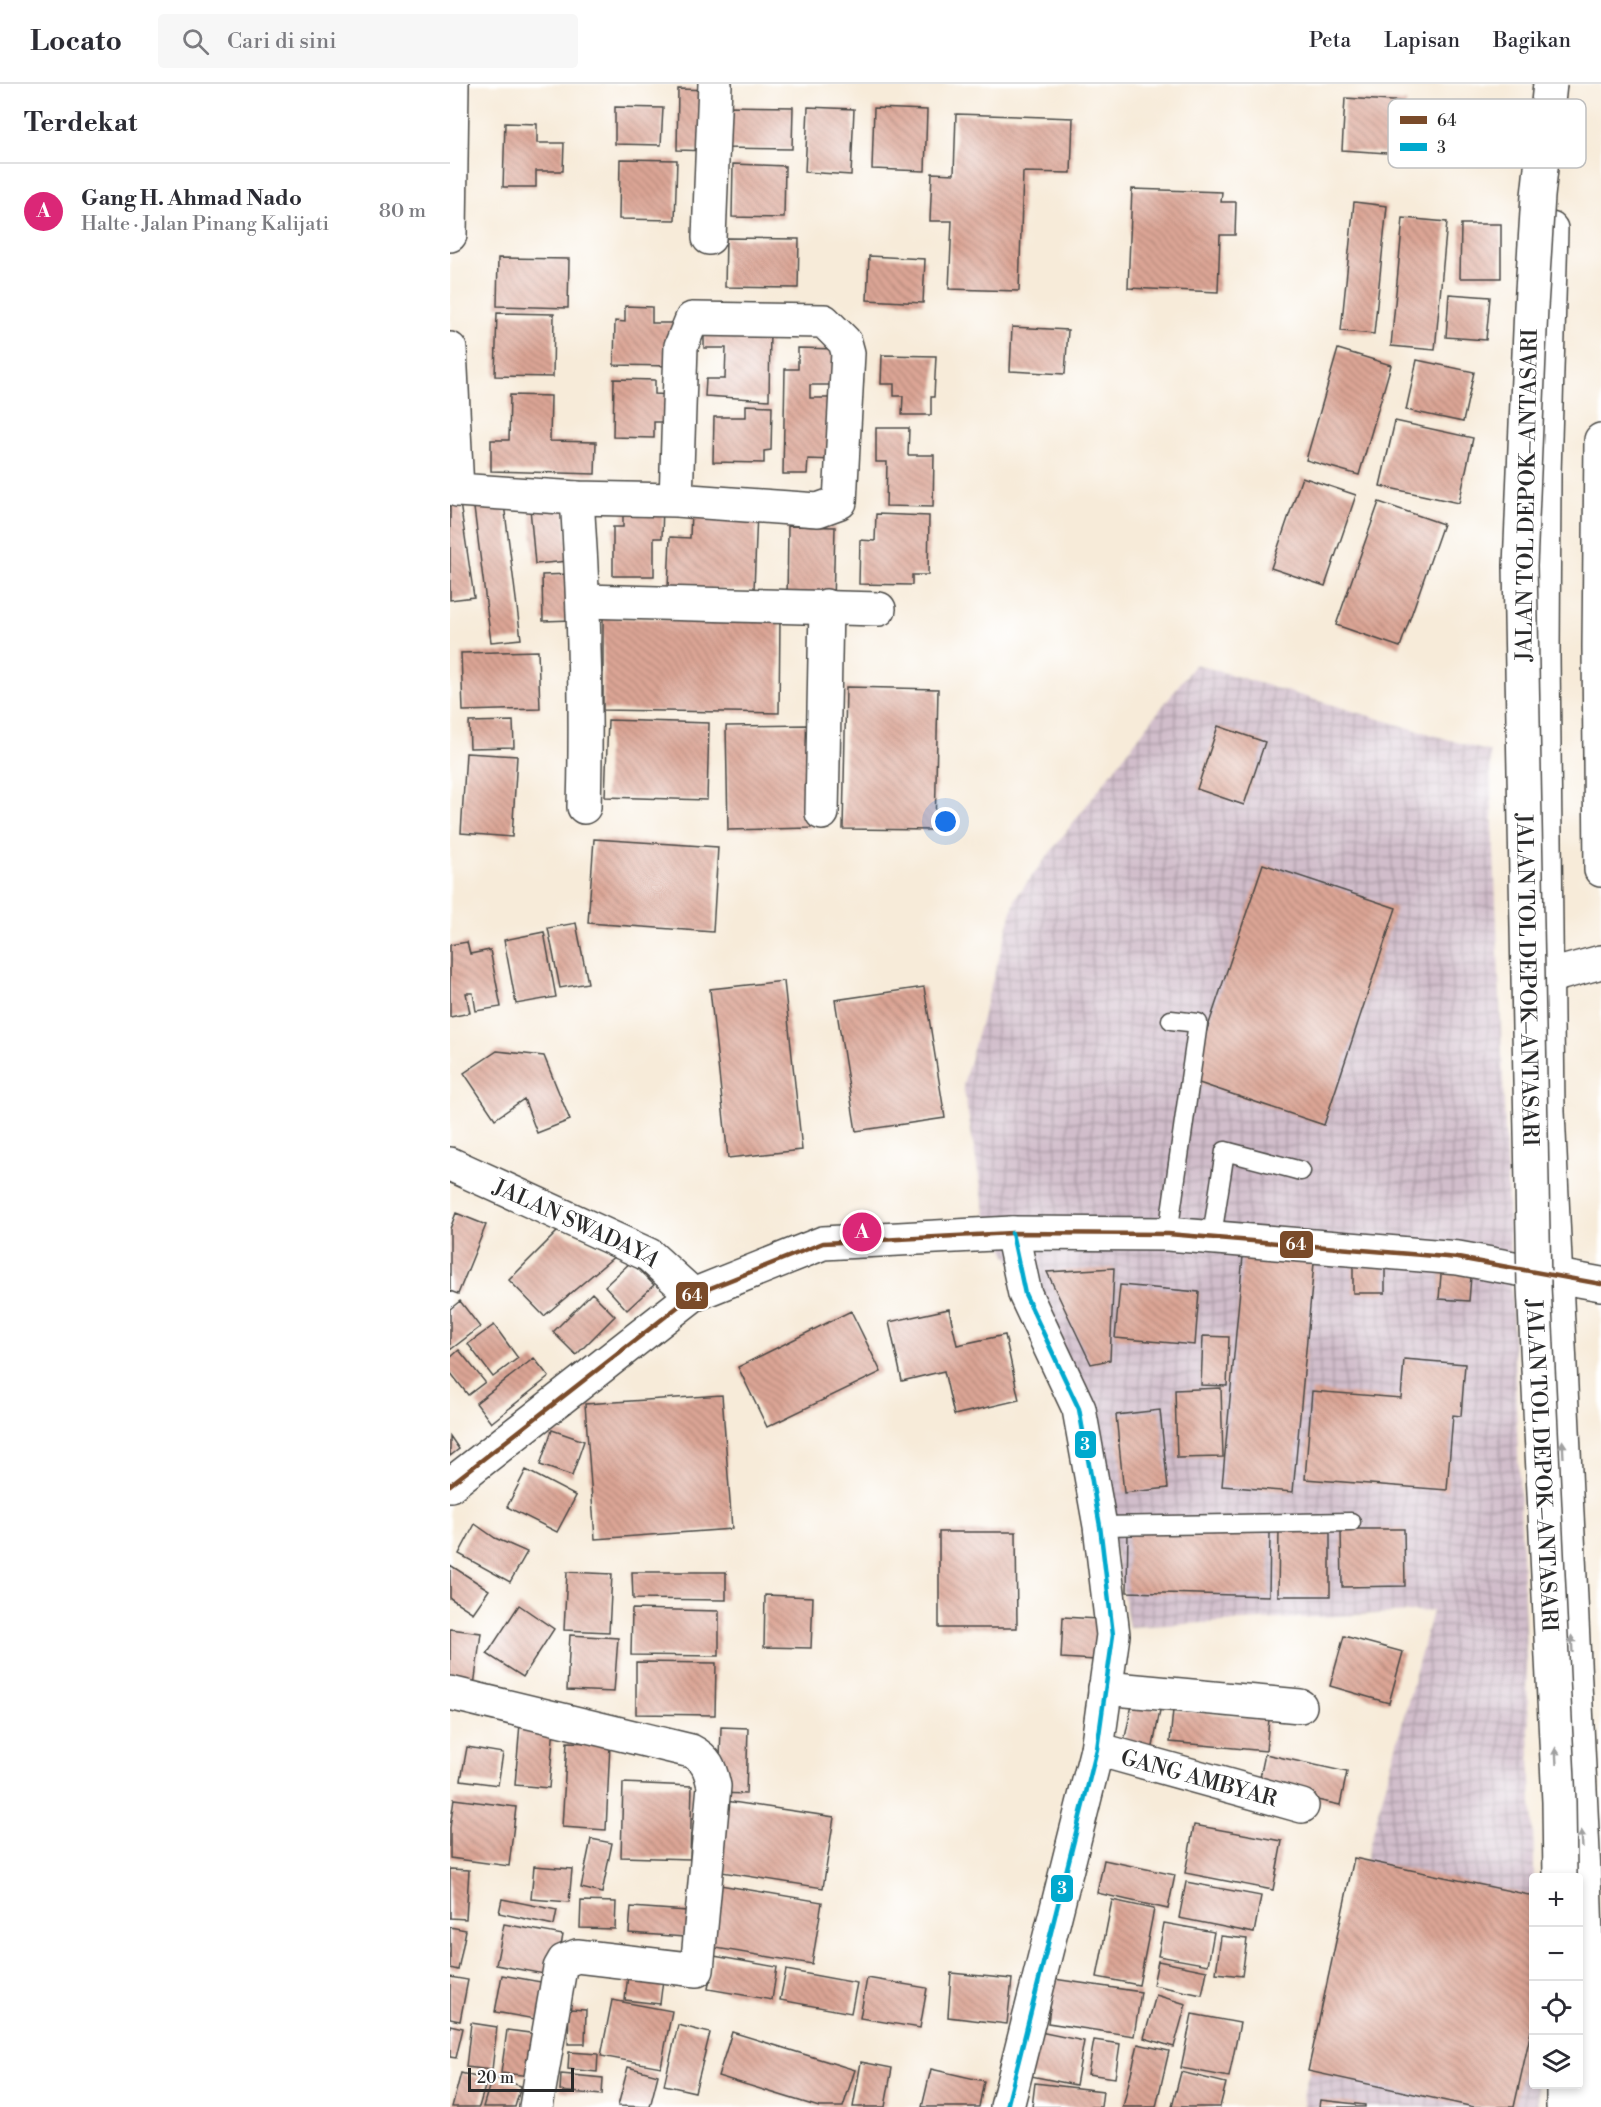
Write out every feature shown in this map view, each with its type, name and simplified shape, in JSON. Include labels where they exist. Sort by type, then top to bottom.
[{"type":"main road","points":[[450,235],[452,84]]},
{"type":"main road","points":[[709,238],[715,84]]},
{"type":"main road","name":"JALAN TOL DEPOK–ANTASARI","points":[[1548,99],[1550,84]]},
{"type":"main road","points":[[1564,99],[1566,84]]},
{"type":"main road","name":"JALAN TOL DEPOK–ANTASARI","points":[[1541,168],[1531,307],[1520,566],[1534,1286],[1560,1873]]},
{"type":"main road","points":[[1557,168],[1552,212],[1544,474],[1543,657],[1548,1112],[1594,1956],[1589,2107]]},
{"type":"main road","points":[[450,349],[457,490],[577,498],[676,500],[818,510],[840,502],[848,353],[845,342],[824,321],[692,319],[681,346],[676,500]]},
{"type":"main road","points":[[1601,440],[1601,870]]},
{"type":"main road","points":[[577,498],[584,601],[586,711],[584,807]]},
{"type":"main road","points":[[584,601],[879,609]]},
{"type":"main road","points":[[822,813],[825,606]]},
{"type":"main road","points":[[1547,977],[1601,962]]},
{"type":"main road","name":"JALAN SWADAYA","points":[[450,1164],[649,1255],[693,1295]]},
{"type":"main road","points":[[450,1485],[693,1295],[823,1244],[1012,1233],[1212,1236],[1458,1258],[1601,1284]]},
{"type":"main road","points":[[1007,2107],[1097,1749],[1113,1635],[1100,1526],[1079,1409],[1025,1294],[1012,1233]]},
{"type":"main road","points":[[1105,1688],[1300,1706]]},
{"type":"main road","points":[[450,1693],[691,1751],[701,1756],[710,1766],[714,1786],[697,1970],[577,1956],[564,1961],[560,1968],[536,2107]]},
{"type":"main road","name":"GANG AMBYAR","points":[[1097,1749],[1302,1806]]},
{"type":"main road","points":[[1563,2089],[1563,2107]]},
{"type":"lane","points":[[1168,1234],[1198,1023],[1171,1020]]},
{"type":"lane","points":[[1212,1236],[1225,1151],[1301,1171]]},
{"type":"lane","points":[[1100,1526],[1351,1522]]},
{"type":"shaded area","points":[[1195,664],[1490,752],[1534,1855],[1534,1873],[1529,1873],[1529,2089],[1537,2089],[1538,2107],[1303,2107],[1304,2091],[1432,1611],[1129,1627],[1088,1398],[986,1217],[963,1085],[1016,897]]},
{"type":"building","points":[[678,89],[712,90],[711,151],[677,150]]},
{"type":"building","points":[[1345,98],[1388,101],[1388,153],[1342,150]]},
{"type":"building","points":[[725,106],[793,107],[792,149],[724,148]]},
{"type":"building","points":[[615,107],[663,108],[661,145],[615,144]]},
{"type":"building","points":[[808,107],[854,109],[851,175],[805,172]]},
{"type":"building","points":[[874,108],[927,110],[925,171],[872,169]]},
{"type":"building","points":[[956,114],[1073,118],[1071,173],[1023,172],[1019,291],[949,289],[952,221],[930,221],[932,173],[954,174]]},
{"type":"building","points":[[505,123],[537,124],[537,143],[564,143],[563,171],[536,171],[536,187],[503,187]]},
{"type":"building","points":[[620,159],[677,160],[675,220],[619,219]]},
{"type":"building","points":[[733,164],[785,166],[784,218],[732,217]]},
{"type":"building","points":[[1132,189],[1222,192],[1221,202],[1236,202],[1235,235],[1220,235],[1218,292],[1128,288]]},
{"type":"building","points":[[1354,202],[1387,206],[1374,334],[1341,331]]},
{"type":"building","points":[[1403,218],[1447,222],[1435,350],[1391,346]]},
{"type":"building","points":[[1461,224],[1501,224],[1501,278],[1460,278]]},
{"type":"building","points":[[726,238],[799,239],[798,288],[725,287]]},
{"type":"building","points":[[869,256],[925,259],[923,303],[867,300]]},
{"type":"building","points":[[498,258],[569,259],[568,308],[497,306]]},
{"type":"building","points":[[1449,294],[1490,297],[1486,340],[1446,337]]},
{"type":"building","points":[[625,306],[652,307],[652,323],[674,323],[673,366],[614,365],[615,321],[625,322]]},
{"type":"building","points":[[497,313],[554,314],[553,377],[495,376]]},
{"type":"building","points":[[1012,327],[1068,330],[1065,374],[1010,371]]},
{"type":"building","points":[[704,329],[770,329],[769,400],[705,396],[706,379],[725,379],[726,348],[704,348]]},
{"type":"building","points":[[798,348],[836,349],[836,385],[810,385],[810,398],[840,398],[835,460],[808,459],[807,474],[783,474],[785,369],[798,369]]},
{"type":"building","points":[[1338,349],[1391,365],[1359,475],[1306,460]]},
{"type":"building","points":[[882,355],[936,356],[931,415],[902,415],[903,396],[894,396],[894,384],[881,384]]},
{"type":"building","points":[[1417,360],[1474,372],[1463,422],[1406,410]]},
{"type":"building","points":[[614,379],[655,380],[655,394],[672,395],[671,422],[654,422],[654,438],[613,437]]},
{"type":"building","points":[[510,395],[551,396],[550,441],[596,442],[595,474],[491,471],[491,440],[509,440]]},
{"type":"building","points":[[746,405],[772,406],[771,450],[764,451],[764,463],[713,462],[714,417],[746,417]]},
{"type":"building","points":[[1395,421],[1473,438],[1459,503],[1380,486]]},
{"type":"building","points":[[876,428],[909,428],[908,455],[934,455],[933,507],[886,506],[887,462],[876,462]]},
{"type":"building","points":[[1302,477],[1356,495],[1325,586],[1271,568]]},
{"type":"building","points":[[1379,502],[1443,524],[1400,647],[1336,625]]},
{"type":"building","points":[[460,503],[474,597],[450,600],[450,505]]},
{"type":"building","points":[[623,503],[663,504],[662,538],[654,538],[654,576],[613,576],[613,527],[623,527]]},
{"type":"building","points":[[504,504],[521,639],[491,642],[474,508]]},
{"type":"building","points":[[564,504],[569,561],[535,564],[530,508]]},
{"type":"building","points":[[691,510],[757,511],[754,590],[668,588],[670,537],[690,538]]},
{"type":"building","points":[[876,514],[929,516],[928,575],[912,575],[912,585],[859,584],[860,540],[875,541]]},
{"type":"building","points":[[788,526],[835,527],[833,603],[787,602]]},
{"type":"building","points":[[572,574],[573,620],[543,621],[542,575]]},
{"type":"building","points":[[603,618],[780,621],[779,713],[603,710]]},
{"type":"building","points":[[538,651],[540,709],[463,711],[461,653]]},
{"type":"building","points":[[846,687],[938,689],[935,830],[843,829]]},
{"type":"building","points":[[608,720],[709,723],[707,800],[605,797]]},
{"type":"building","points":[[513,721],[514,747],[470,748],[469,722]]},
{"type":"building","points":[[809,725],[811,828],[728,830],[726,726]]},
{"type":"building","points":[[1218,726],[1265,742],[1244,805],[1197,789]]},
{"type":"building","points":[[466,753],[517,756],[512,837],[461,833]]},
{"type":"building","points":[[594,839],[718,847],[713,932],[588,923]]},
{"type":"building","points":[[1263,864],[1396,908],[1324,1125],[1190,1080]]},
{"type":"building","points":[[576,923],[588,983],[560,988],[548,928]]},
{"type":"building","points":[[544,932],[556,997],[516,1004],[504,940]]},
{"type":"building","points":[[467,942],[470,954],[490,950],[501,1007],[476,1011],[473,993],[466,993],[470,1013],[450,1017],[450,945]]},
{"type":"building","points":[[784,981],[802,1150],[728,1158],[710,989]]},
{"type":"building","points":[[924,987],[945,1118],[856,1131],[835,1000]]},
{"type":"building","points":[[497,1051],[544,1056],[570,1120],[537,1133],[524,1099],[495,1119],[464,1073]]},
{"type":"building","points":[[456,1213],[486,1225],[458,1294],[450,1291],[450,1229]]},
{"type":"building","points":[[558,1231],[616,1255],[544,1316],[509,1280]]},
{"type":"building","points":[[1243,1256],[1314,1263],[1293,1492],[1222,1486]]},
{"type":"building","points":[[631,1262],[654,1285],[627,1310],[605,1286]]},
{"type":"building","points":[[1442,1262],[1472,1264],[1469,1301],[1439,1299]]},
{"type":"building","points":[[1353,1266],[1385,1267],[1385,1293],[1353,1293]]},
{"type":"building","points":[[1114,1268],[1110,1360],[1091,1364],[1047,1272]]},
{"type":"building","points":[[1120,1285],[1199,1292],[1195,1345],[1115,1338]]},
{"type":"building","points":[[592,1293],[615,1316],[576,1355],[553,1332]]},
{"type":"building","points":[[460,1301],[480,1327],[450,1350],[450,1309]]},
{"type":"building","points":[[949,1309],[957,1345],[1005,1335],[1019,1400],[954,1415],[944,1371],[902,1381],[889,1322]]},
{"type":"building","points":[[851,1311],[881,1372],[767,1427],[738,1367]]},
{"type":"building","points":[[494,1325],[518,1358],[493,1377],[468,1344]]},
{"type":"building","points":[[1203,1336],[1229,1337],[1227,1386],[1201,1385]]},
{"type":"building","points":[[459,1350],[485,1382],[468,1395],[450,1372],[450,1358]]},
{"type":"building","points":[[534,1358],[549,1377],[491,1423],[476,1403]]},
{"type":"building","points":[[1404,1359],[1465,1364],[1461,1416],[1453,1415],[1447,1490],[1305,1479],[1312,1391],[1401,1398]]},
{"type":"building","points":[[1221,1388],[1223,1457],[1177,1458],[1175,1390]]},
{"type":"building","points":[[722,1395],[732,1529],[595,1539],[585,1404]]},
{"type":"building","points":[[1160,1410],[1168,1488],[1124,1493],[1116,1415]]},
{"type":"building","points":[[552,1430],[584,1441],[572,1476],[540,1465]]},
{"type":"building","points":[[450,1436],[459,1449],[450,1456]]},
{"type":"building","points":[[526,1470],[576,1496],[557,1532],[507,1507]]},
{"type":"building","points":[[475,1524],[495,1538],[527,1552],[510,1582],[459,1554]]},
{"type":"building","points":[[1279,1529],[1330,1530],[1330,1596],[1278,1596]]},
{"type":"building","points":[[1341,1529],[1404,1529],[1405,1586],[1342,1587]]},
{"type":"building","points":[[1128,1530],[1270,1533],[1269,1596],[1127,1592]]},
{"type":"building","points":[[939,1532],[1016,1532],[1017,1628],[939,1628]]},
{"type":"building","points":[[450,1565],[489,1590],[473,1613],[450,1598]]},
{"type":"building","points":[[567,1572],[612,1574],[609,1632],[564,1630]]},
{"type":"building","points":[[632,1572],[726,1572],[726,1600],[633,1599]]},
{"type":"building","points":[[765,1595],[813,1597],[811,1648],[764,1647]]},
{"type":"building","points":[[519,1605],[554,1629],[523,1677],[487,1654]]},
{"type":"building","points":[[632,1609],[719,1611],[719,1656],[631,1655]]},
{"type":"building","points":[[1063,1617],[1098,1619],[1096,1660],[1061,1658]]},
{"type":"building","points":[[450,1629],[481,1633],[474,1686],[450,1682]]},
{"type":"building","points":[[570,1635],[618,1638],[614,1692],[567,1690]]},
{"type":"building","points":[[1344,1636],[1403,1652],[1389,1703],[1330,1686]]},
{"type":"building","points":[[636,1662],[716,1663],[715,1715],[636,1714]]},
{"type":"building","points":[[1132,1705],[1160,1710],[1151,1757],[1122,1751]]},
{"type":"building","points":[[1173,1710],[1269,1719],[1266,1751],[1170,1742]]},
{"type":"building","points":[[520,1723],[554,1726],[549,1788],[515,1785]]},
{"type":"building","points":[[721,1727],[748,1728],[746,1794],[719,1793]]},
{"type":"building","points":[[567,1742],[610,1744],[606,1830],[562,1827]]},
{"type":"building","points":[[467,1747],[503,1753],[498,1785],[461,1780]]},
{"type":"building","points":[[1265,1754],[1347,1772],[1340,1805],[1258,1787]]},
{"type":"building","points":[[623,1783],[692,1786],[690,1859],[621,1857]]},
{"type":"building","points":[[454,1799],[516,1807],[509,1866],[450,1858],[450,1828]]},
{"type":"building","points":[[726,1801],[834,1817],[823,1888],[715,1871]]},
{"type":"building","points":[[1194,1825],[1282,1841],[1273,1890],[1185,1873]]},
{"type":"building","points":[[591,1839],[612,1843],[602,1893],[581,1888]]},
{"type":"building","points":[[1354,1858],[1529,1895],[1529,2040],[1514,2107],[1474,2107],[1308,2071]]},
{"type":"building","points":[[1104,1860],[1175,1875],[1168,1909],[1097,1893]]},
{"type":"building","points":[[534,1866],[572,1869],[569,1902],[531,1899]]},
{"type":"building","points":[[450,1869],[469,1870],[466,1919],[450,1918]]},
{"type":"building","points":[[1186,1882],[1261,1896],[1254,1933],[1179,1918]]},
{"type":"building","points":[[720,1885],[822,1902],[812,1964],[710,1947]]},
{"type":"building","points":[[502,1899],[557,1910],[554,1925],[499,1913]]},
{"type":"building","points":[[1112,1900],[1154,1909],[1139,1985],[1097,1977]]},
{"type":"building","points":[[581,1901],[616,1902],[615,1929],[580,1928]]},
{"type":"building","points":[[631,1907],[701,1912],[699,1938],[629,1933]]},
{"type":"building","points":[[1164,1923],[1214,1932],[1208,1965],[1158,1956]]},
{"type":"building","points":[[504,1924],[563,1935],[555,1976],[496,1965]]},
{"type":"building","points":[[450,1927],[466,1930],[458,1970],[450,1968]]},
{"type":"building","points":[[1221,1936],[1247,1939],[1242,1976],[1216,1973]]},
{"type":"building","points":[[714,1956],[777,1967],[772,2000],[708,1989]]},
{"type":"building","points":[[1158,1961],[1207,1971],[1202,1995],[1153,1985]]},
{"type":"building","points":[[629,1967],[664,1971],[660,2004],[625,2000]]},
{"type":"building","points":[[786,1970],[857,1983],[851,2013],[780,2000]]},
{"type":"building","points":[[951,1973],[1012,1979],[1007,2024],[948,2017]]},
{"type":"building","points":[[502,1975],[552,1984],[546,2021],[495,2012]]},
{"type":"building","points":[[450,1977],[468,1980],[460,2021],[450,2019]]},
{"type":"building","points":[[867,1978],[927,1988],[920,2028],[860,2018]]},
{"type":"building","points":[[1054,1979],[1141,1992],[1134,2036],[1048,2023]]},
{"type":"building","points":[[1156,1995],[1186,2004],[1174,2047],[1144,2038]]},
{"type":"building","points":[[612,2000],[672,2011],[661,2067],[601,2056]]},
{"type":"building","points":[[569,2009],[586,2010],[585,2044],[568,2044]]},
{"type":"building","points":[[1192,2014],[1240,2023],[1229,2077],[1181,2068]]},
{"type":"building","points":[[471,2023],[497,2027],[492,2070],[466,2067]]},
{"type":"building","points":[[450,2025],[463,2028],[456,2058],[450,2057]]},
{"type":"building","points":[[678,2025],[710,2033],[695,2092],[664,2085]]},
{"type":"building","points":[[507,2030],[537,2034],[532,2076],[501,2073]]},
{"type":"building","points":[[1035,2031],[1084,2041],[1076,2085],[1026,2075]]},
{"type":"building","points":[[732,2032],[855,2070],[843,2107],[819,2107],[718,2076]]},
{"type":"building","points":[[1094,2040],[1120,2044],[1115,2078],[1088,2074]]},
{"type":"building","points":[[1138,2044],[1169,2051],[1156,2107],[1123,2107]]},
{"type":"building","points":[[569,2052],[598,2054],[597,2072],[568,2069]]},
{"type":"building","points":[[861,2062],[892,2068],[885,2107],[853,2107]]},
{"type":"building","points":[[628,2067],[658,2075],[650,2107],[618,2106]]},
{"type":"building","points":[[931,2069],[984,2081],[979,2107],[922,2107]]},
{"type":"building","points":[[1181,2072],[1226,2083],[1220,2107],[1172,2107]]},
{"type":"building","points":[[461,2073],[487,2080],[479,2107],[452,2107]]},
{"type":"building","points":[[561,2074],[603,2078],[602,2095],[560,2091]]},
{"type":"building","points":[[492,2077],[521,2086],[515,2107],[483,2107]]},
{"type":"building","points":[[1035,2083],[1103,2091],[1101,2107],[1032,2107]]},
{"type":"building","points":[[1320,2100],[1365,2105],[1365,2107],[1319,2107]]},
{"type":"transit line","name":"64","points":[[450,1485],[693,1295],[823,1243],[1012,1233],[1168,1234],[1458,1258],[1601,1284]]},
{"type":"transit line","name":"3","points":[[1007,2107],[1097,1749],[1113,1635],[1100,1526],[1079,1409],[1025,1294],[1012,1233]]},
{"type":"place","name":"Gang H. Ahmad Nado","points":[[862,1232]]}]
